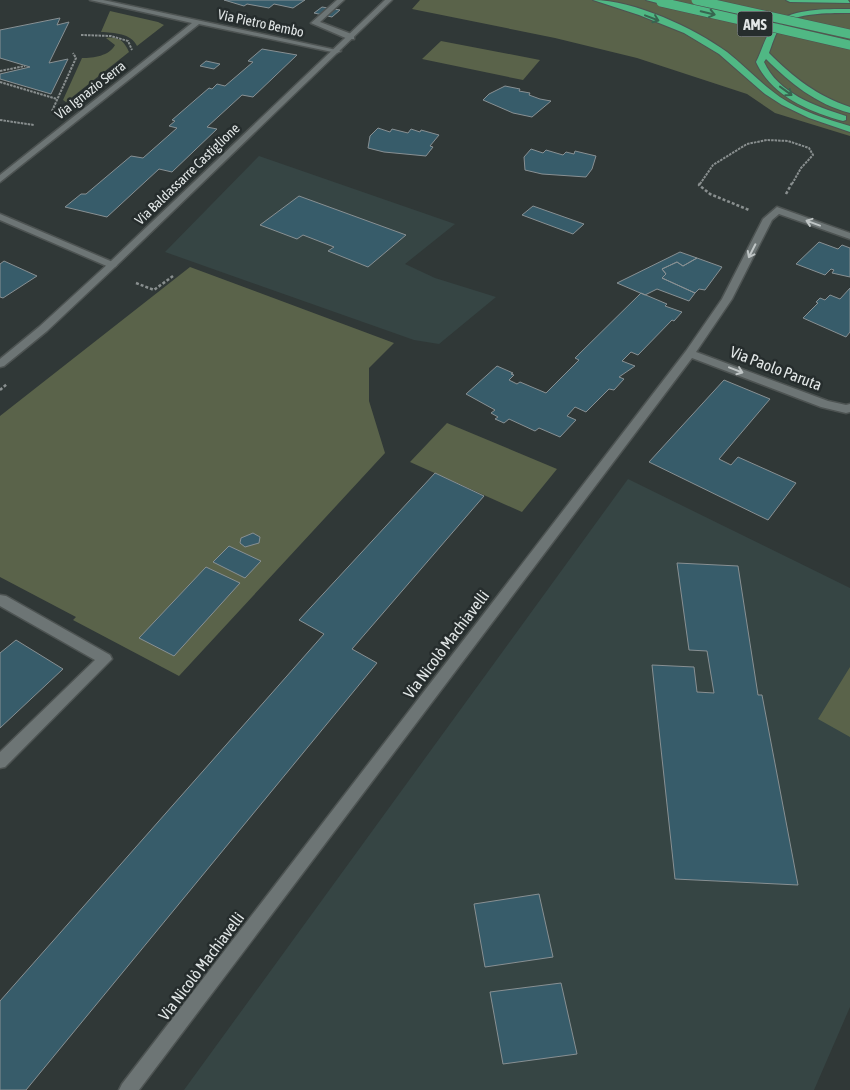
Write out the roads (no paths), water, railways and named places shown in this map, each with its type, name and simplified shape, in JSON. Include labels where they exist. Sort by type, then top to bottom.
[{"type":"highway","points":[[597,0],[651,17],[713,46],[734,61],[776,98],[813,118],[850,129]]},
{"type":"highway","name":"AMS","points":[[650,0],[850,46]]},
{"type":"highway","name":"AMS","points":[[696,0],[850,34]]},
{"type":"highway","points":[[790,0],[850,2]]},
{"type":"highway","points":[[850,11],[831,11],[789,18],[778,25],[760,62],[768,77],[804,103],[850,121]]},
{"type":"highway","points":[[775,32],[822,20],[850,18]]},
{"type":"highway","points":[[764,54],[794,83],[834,105],[850,110]]},
{"type":"street","name":"Via Pietro Bembo","points":[[93,0],[336,51]]},
{"type":"street","points":[[341,0],[315,23],[351,37]]},
{"type":"street","name":"Via Baldassarre Castiglione","points":[[0,364],[43,329],[112,265],[389,0]]},
{"type":"street","name":"Via Ignazio Serra","points":[[0,179],[198,22]]},
{"type":"street","name":"Via Nicolò Machiavelli","points":[[128,1090],[690,353],[727,299],[768,219],[777,210],[850,236]]},
{"type":"street","points":[[0,217],[112,265]]},
{"type":"street","name":"Via Paolo Paruta","points":[[690,353],[824,404],[846,409],[850,408]]},
{"type":"street","points":[[0,762],[105,659],[1,600]]}]
